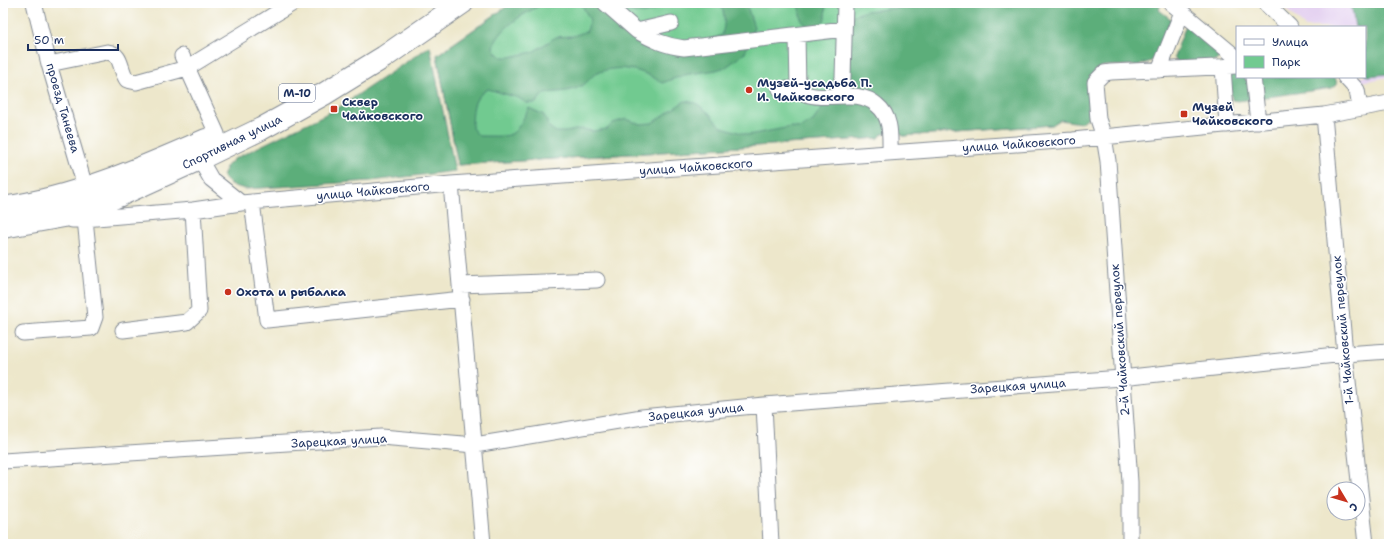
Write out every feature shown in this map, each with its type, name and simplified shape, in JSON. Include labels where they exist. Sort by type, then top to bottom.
[{"type":"highway","name":"Спортивная улица","points":[[196,152],[217,134],[326,77],[438,3]]},
{"type":"highway","name":"Спортивная улица","points":[[3,227],[64,216],[196,152],[261,129],[324,94],[384,57],[462,3]]},
{"type":"highway","name":"Спортивная улица","points":[[3,208],[52,199],[86,206]]},
{"type":"street","name":"проезд Танеева","points":[[23,333],[91,328],[95,316],[86,206],[34,3]]},
{"type":"street","points":[[49,64],[107,52],[114,52],[118,56],[124,76],[131,82],[185,62],[293,3]]},
{"type":"street","points":[[604,3],[637,31],[656,42],[669,47],[684,48],[844,29]]},
{"type":"street","points":[[843,96],[841,83],[843,78],[845,3]]},
{"type":"street","points":[[1265,3],[1288,26]]},
{"type":"street","points":[[1227,125],[1230,66],[1159,70],[1176,8],[1236,57]]},
{"type":"street","points":[[637,31],[670,23]]},
{"type":"street","points":[[797,35],[798,89]]},
{"type":"street","points":[[185,62],[217,134]]},
{"type":"street","name":"2-й Чайковский переулок","points":[[1130,544],[1130,482],[1121,378],[1108,161],[1104,137],[1098,119],[1095,82],[1099,76],[1104,73],[1159,70]]},
{"type":"street","points":[[1253,78],[1258,122]]},
{"type":"street","points":[[1346,78],[1357,90],[1360,108]]},
{"type":"street","points":[[780,89],[798,89],[808,95],[856,95],[869,98],[880,107],[888,118],[890,153]]},
{"type":"street","name":"улица Чайковского","points":[[86,206],[193,210],[247,203],[452,184],[1104,137],[1324,115],[1389,103]]},
{"type":"street","name":"1-й Чайковский переулок","points":[[1324,115],[1345,354],[1366,544]]},
{"type":"street","points":[[196,152],[211,179],[247,203],[267,320],[461,292],[597,280]]},
{"type":"street","points":[[452,184],[483,544]]},
{"type":"street","points":[[123,330],[187,322],[199,311],[193,210]]},
{"type":"street","name":"Зарецкая улица","points":[[3,461],[381,437],[475,445],[642,417],[764,405],[1121,378],[1345,354],[1389,351]]},
{"type":"street","points":[[764,405],[771,544]]},
{"type":"shaded area","points":[[1279,3],[1389,3],[1389,77],[1362,82],[1358,78],[1366,78],[1366,26],[1304,26]]},
{"type":"green space","name":"Музей-усадьба П. И. Чайковского","points":[[512,3],[1061,3],[1052,125],[903,136],[899,132],[882,134],[879,138],[458,165],[437,55]]},
{"type":"green space","name":"Музей-усадьба П. И. Чайковского","points":[[512,3],[545,3],[515,20],[502,32],[493,47],[496,53],[502,57],[510,57],[533,52],[556,37],[573,36],[587,31],[590,20],[579,3],[663,3],[654,10],[645,13],[623,11],[655,47],[705,42],[722,35],[724,19],[723,11],[719,3],[746,3],[754,27],[745,53],[726,67],[684,75],[662,83],[647,74],[631,69],[606,70],[593,75],[585,84],[574,89],[544,93],[536,103],[526,103],[519,98],[488,89],[478,97],[473,110],[472,128],[479,136],[506,136],[511,134],[519,126],[529,108],[544,115],[549,127],[556,132],[566,132],[580,129],[593,131],[607,129],[613,123],[626,119],[640,124],[652,123],[685,101],[696,103],[709,113],[722,127],[748,135],[791,127],[800,128],[813,121],[825,104],[835,98],[852,16],[866,11],[899,8],[903,3],[1161,3],[1159,10],[1171,19],[1159,52],[1152,61],[1139,65],[1104,66],[1095,70],[1089,82],[1090,116],[1081,123],[1060,120],[1052,125],[903,136],[899,132],[882,134],[879,138],[458,165],[437,55]]},
{"type":"green space","points":[[798,3],[826,3],[825,20],[822,25],[816,28],[803,22]]},
{"type":"green space","points":[[1351,3],[1389,3],[1389,74],[1366,75],[1366,26],[1355,26]]},
{"type":"green space","points":[[1186,25],[1218,50],[1221,56],[1216,61],[1178,64],[1174,57]]},
{"type":"green space","points":[[430,46],[455,171],[371,181],[245,189],[231,185],[223,177],[226,167],[234,159],[338,108]]},
{"type":"green space","points":[[1232,72],[1236,72],[1236,78],[1335,78],[1337,84],[1332,88],[1238,101],[1232,100],[1229,76]]},
{"type":"place","name":"Музей-усадьба П. И. Чайковского","points":[[749,90]]},
{"type":"place","name":"Сквер Чайковского","points":[[334,109]]},
{"type":"place","name":"Музей Чайковского","points":[[1184,114]]},
{"type":"place","name":"Охота и рыбалка","points":[[228,292]]}]
